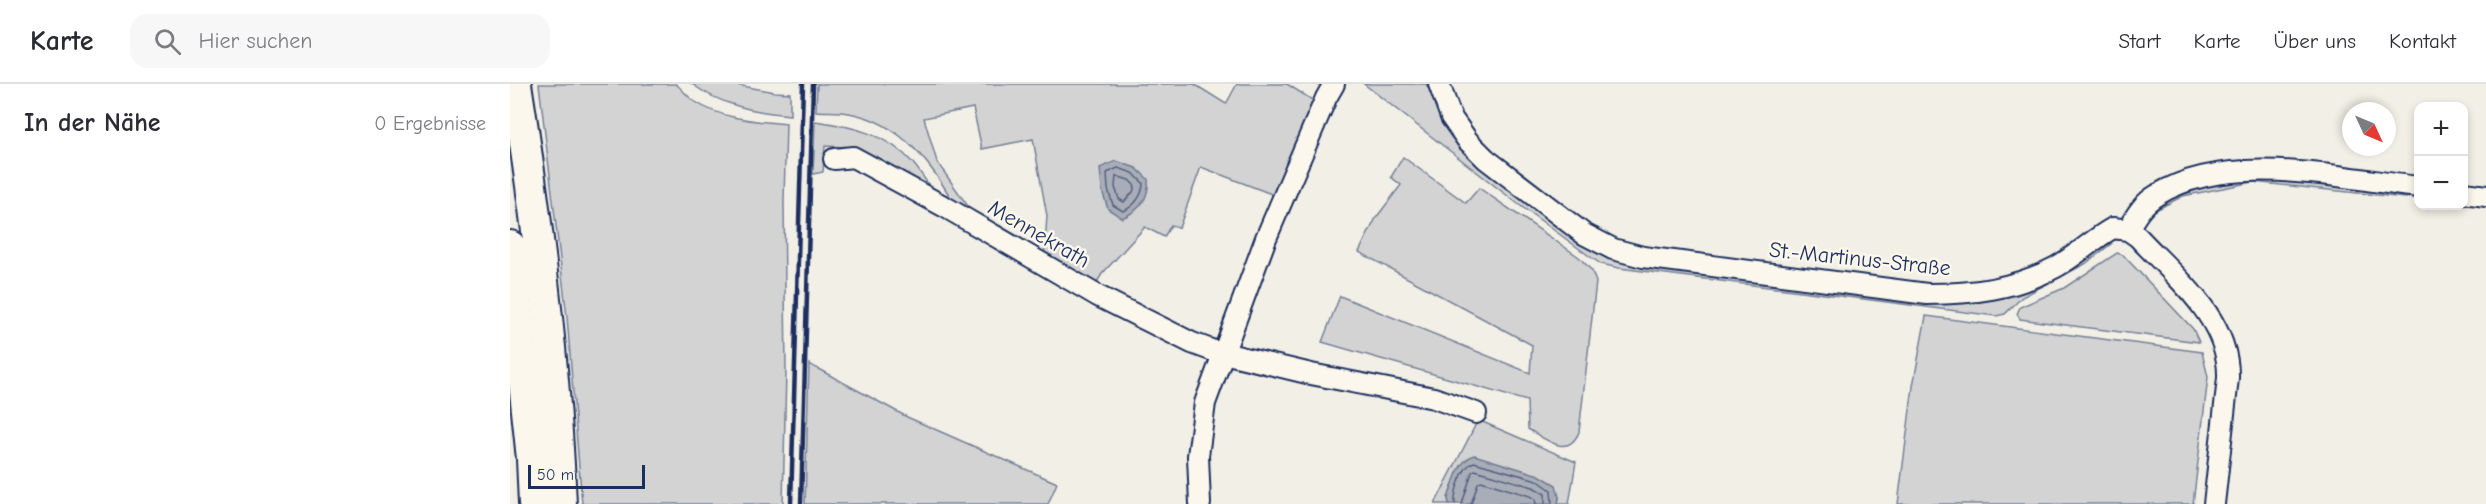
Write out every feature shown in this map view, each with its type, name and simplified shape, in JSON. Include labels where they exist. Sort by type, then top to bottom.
[{"type":"highway","points":[[516,84],[533,191],[557,414],[561,504]]},
{"type":"highway","points":[[510,246],[532,459],[534,504]]},
{"type":"street","name":"St.-Martinus-Straße","points":[[1438,84],[1451,117],[1468,141],[1486,159],[1584,234],[1613,249],[1643,257],[1927,294],[1969,294],[2001,288],[2034,276],[2056,267],[2113,228],[2128,230]]},
{"type":"street","points":[[1200,504],[1198,456],[1205,403],[1222,352],[1291,177],[1333,85]]},
{"type":"street","name":"Mennekrath","points":[[834,159],[853,156],[1143,320],[1192,343],[1383,390],[1434,398],[1476,413]]},
{"type":"street","points":[[2214,504],[2228,371],[2222,336],[2205,309],[2138,237],[2128,230],[2143,206],[2156,195],[2174,186],[2233,172],[2286,171],[2414,187]]},
{"type":"street","points":[[2468,194],[2486,196]]},
{"type":"shaded area","points":[[539,84],[676,84],[694,101],[715,112],[738,118],[786,124],[784,201],[786,371],[783,504],[582,504],[567,317]]},
{"type":"shaded area","points":[[692,84],[731,84],[790,93],[790,115],[738,106],[714,97]]},
{"type":"shaded area","points":[[817,84],[1194,84],[1226,104],[1237,84],[1287,84],[1314,101],[1274,195],[1201,167],[1179,228],[1171,225],[1164,237],[1145,227],[1102,274],[1094,287],[1044,257],[1047,216],[1033,139],[982,149],[973,108],[924,118],[937,162],[972,212],[957,209],[926,162],[900,136],[868,118],[845,112],[816,111]]},
{"type":"shaded area","points":[[1364,84],[1426,84],[1444,118],[1530,204],[1673,268],[1771,285],[1942,301],[2098,245],[2111,244],[2085,264],[2022,297],[2005,314],[1996,316],[1619,268],[1601,264],[1592,258],[1518,204]]},
{"type":"shaded area","points":[[815,121],[855,129],[891,144],[912,162],[934,192],[867,155],[846,147],[825,146],[823,172],[813,174]]},
{"type":"shaded area","points":[[1403,157],[1466,203],[1479,188],[1579,257],[1592,271],[1596,282],[1579,432],[1569,444],[1563,446],[1556,444],[1528,429],[1527,401],[1322,342],[1340,296],[1530,373],[1532,345],[1359,252],[1376,218],[1401,185],[1391,177]]},
{"type":"shaded area","points":[[2270,177],[2414,197],[2405,198],[2253,182],[2183,196],[2152,212],[2164,201],[2178,194],[2222,181]]},
{"type":"shaded area","points":[[2117,253],[2123,255],[2193,329],[2199,342],[2020,319],[2017,314],[2020,307],[2064,288]]},
{"type":"shaded area","points":[[1926,316],[2202,352],[2208,377],[2193,504],[1898,504],[1913,386]]},
{"type":"shaded area","points":[[809,364],[907,417],[1057,483],[1048,504],[805,504]]},
{"type":"shaded area","points":[[1478,420],[1576,462],[1569,504],[1558,504],[1559,497],[1448,498],[1449,504],[1435,504]]},
{"type":"water","points":[[1116,161],[1136,168],[1148,179],[1147,192],[1142,203],[1134,212],[1122,218],[1108,209],[1102,190],[1100,168]]},
{"type":"water","points":[[1474,455],[1539,475],[1556,485],[1558,504],[1449,504],[1448,498],[1460,467]]},
{"type":"railway","points":[[791,504],[803,84]]},
{"type":"railway","points":[[801,504],[813,84]]}]
